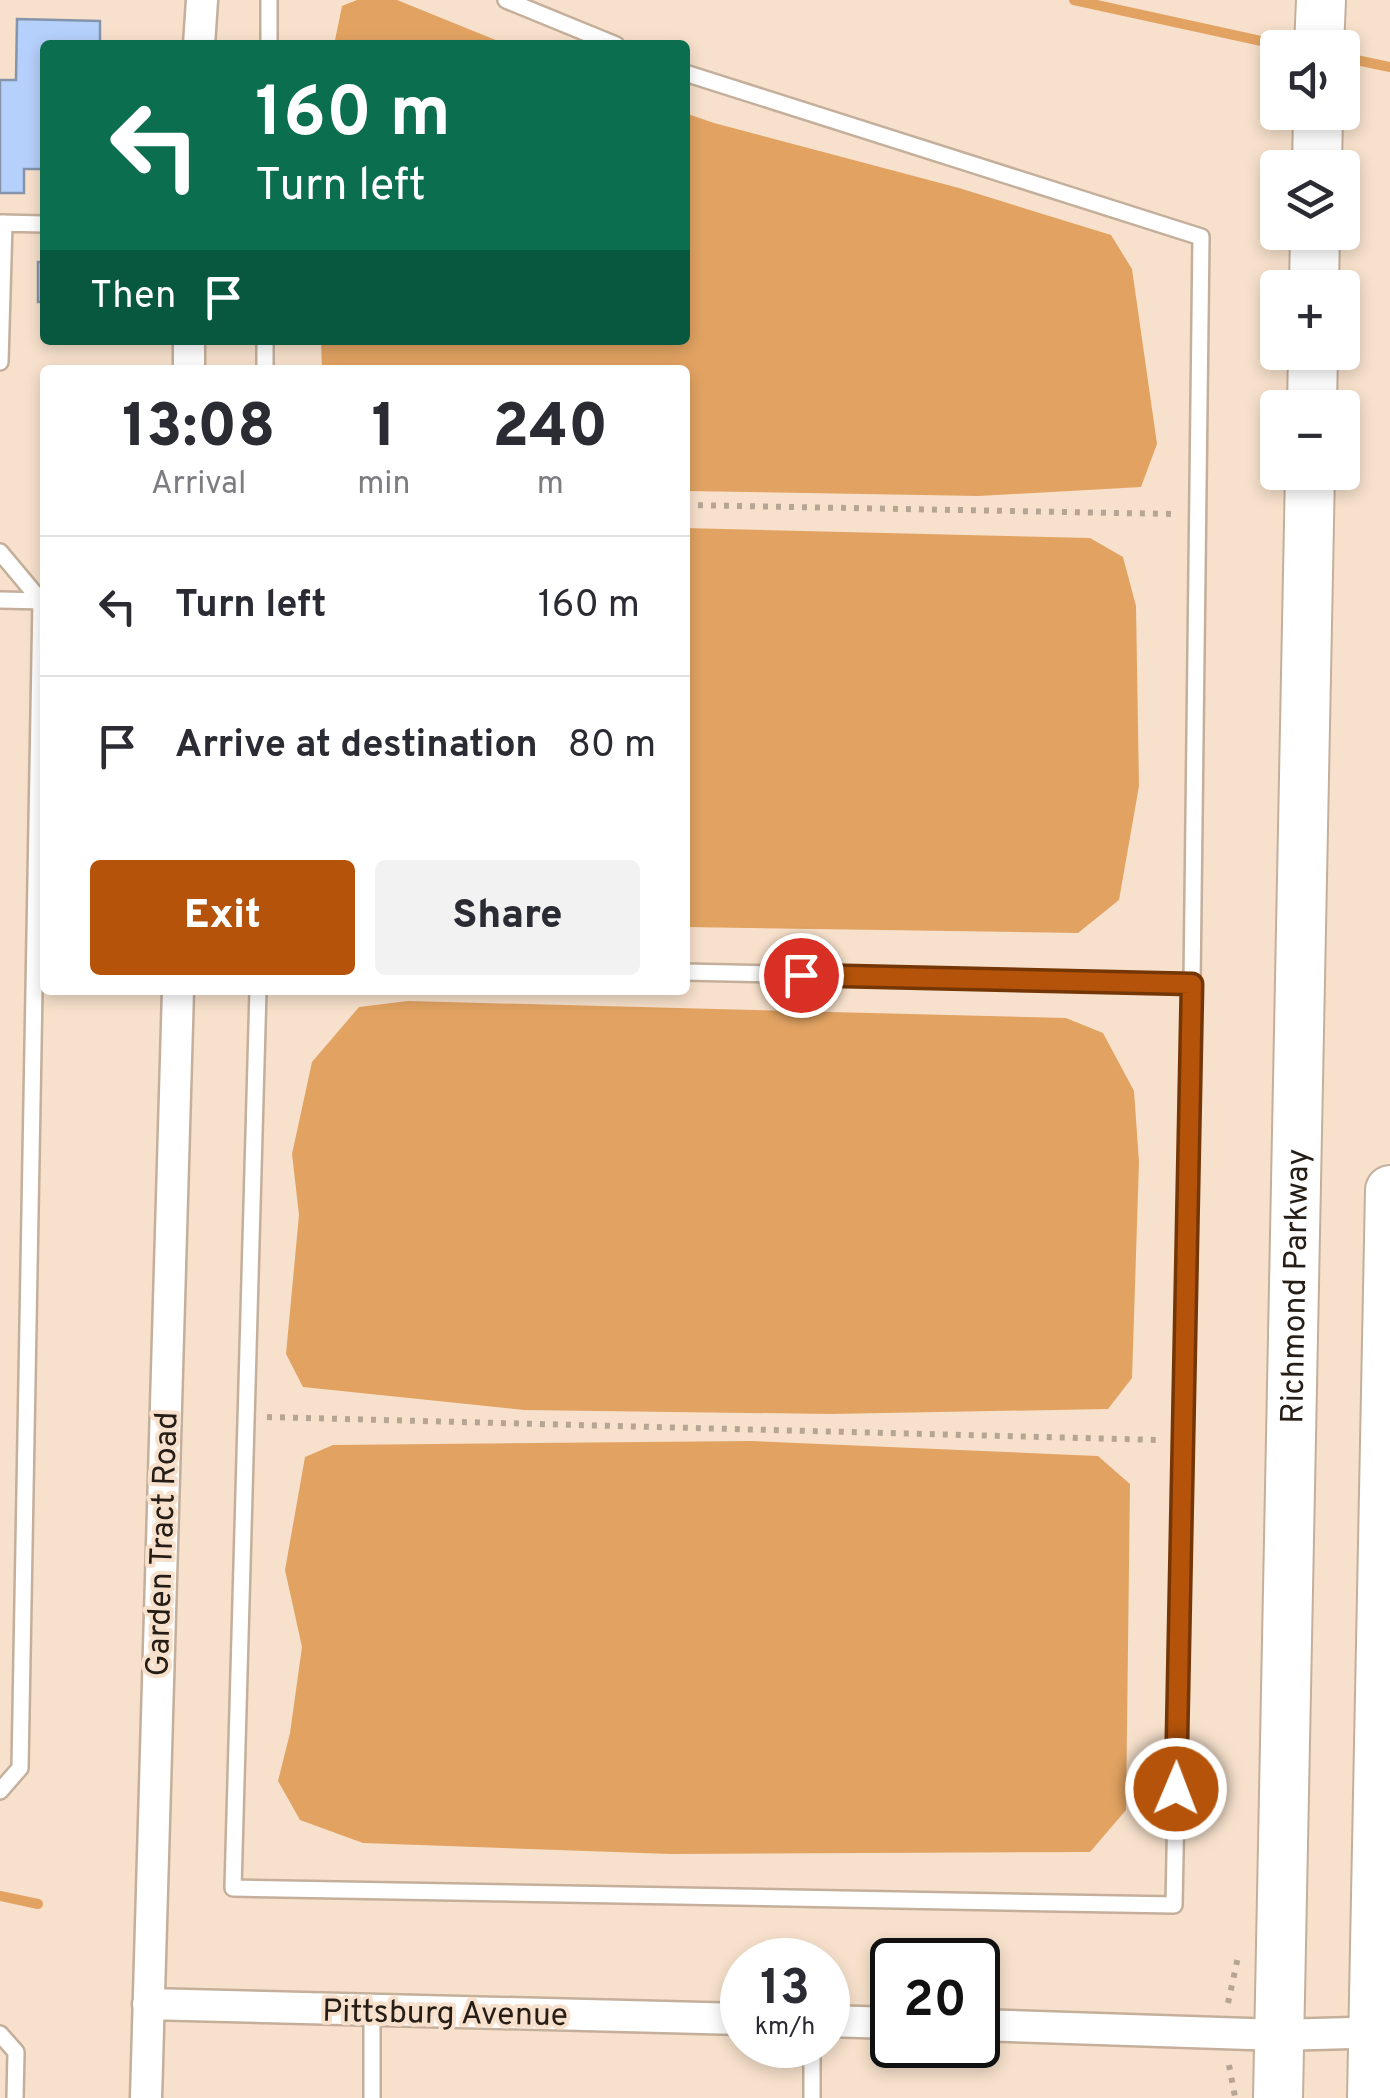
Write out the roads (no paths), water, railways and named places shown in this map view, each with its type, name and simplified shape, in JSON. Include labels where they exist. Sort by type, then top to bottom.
[{"type":"highway","points":[[1319,30],[1320,0]]},
{"type":"highway","name":"Richmond Parkway","points":[[1278,2098],[1310,490]]},
{"type":"highway","points":[[1372,2098],[1381,2032],[1390,1190]]},
{"type":"street","points":[[199,40],[202,0]]},
{"type":"street","name":"Garden Tract Road","points":[[146,2098],[178,995]]},
{"type":"street","name":"Pittsburg Avenue","points":[[148,2004],[720,2018]]},
{"type":"street","points":[[1000,2026],[1278,2035],[1381,2032]]},
{"type":"lane","points":[[268,40],[269,0]]},
{"type":"lane","points":[[506,0],[604,40]]},
{"type":"lane","points":[[258,995],[233,1888],[1174,1905],[1192,984],[1201,237],[690,75]]},
{"type":"lane","points":[[0,362],[2,223],[40,224]]},
{"type":"lane","points":[[0,552],[40,598]]},
{"type":"lane","points":[[0,600],[40,601]]},
{"type":"lane","points":[[0,1791],[20,1768],[40,753]]},
{"type":"lane","points":[[690,972],[1192,984]]},
{"type":"lane","points":[[372,2010],[372,2098]]},
{"type":"lane","points":[[0,2034],[16,2052],[15,2098]]},
{"type":"lane","points":[[812,2068],[812,2098]]},
{"type":"waterway","points":[[1074,0],[1260,41]]},
{"type":"waterway","points":[[1360,61],[1390,67]]},
{"type":"waterway","points":[[0,1896],[38,1904]]}]
